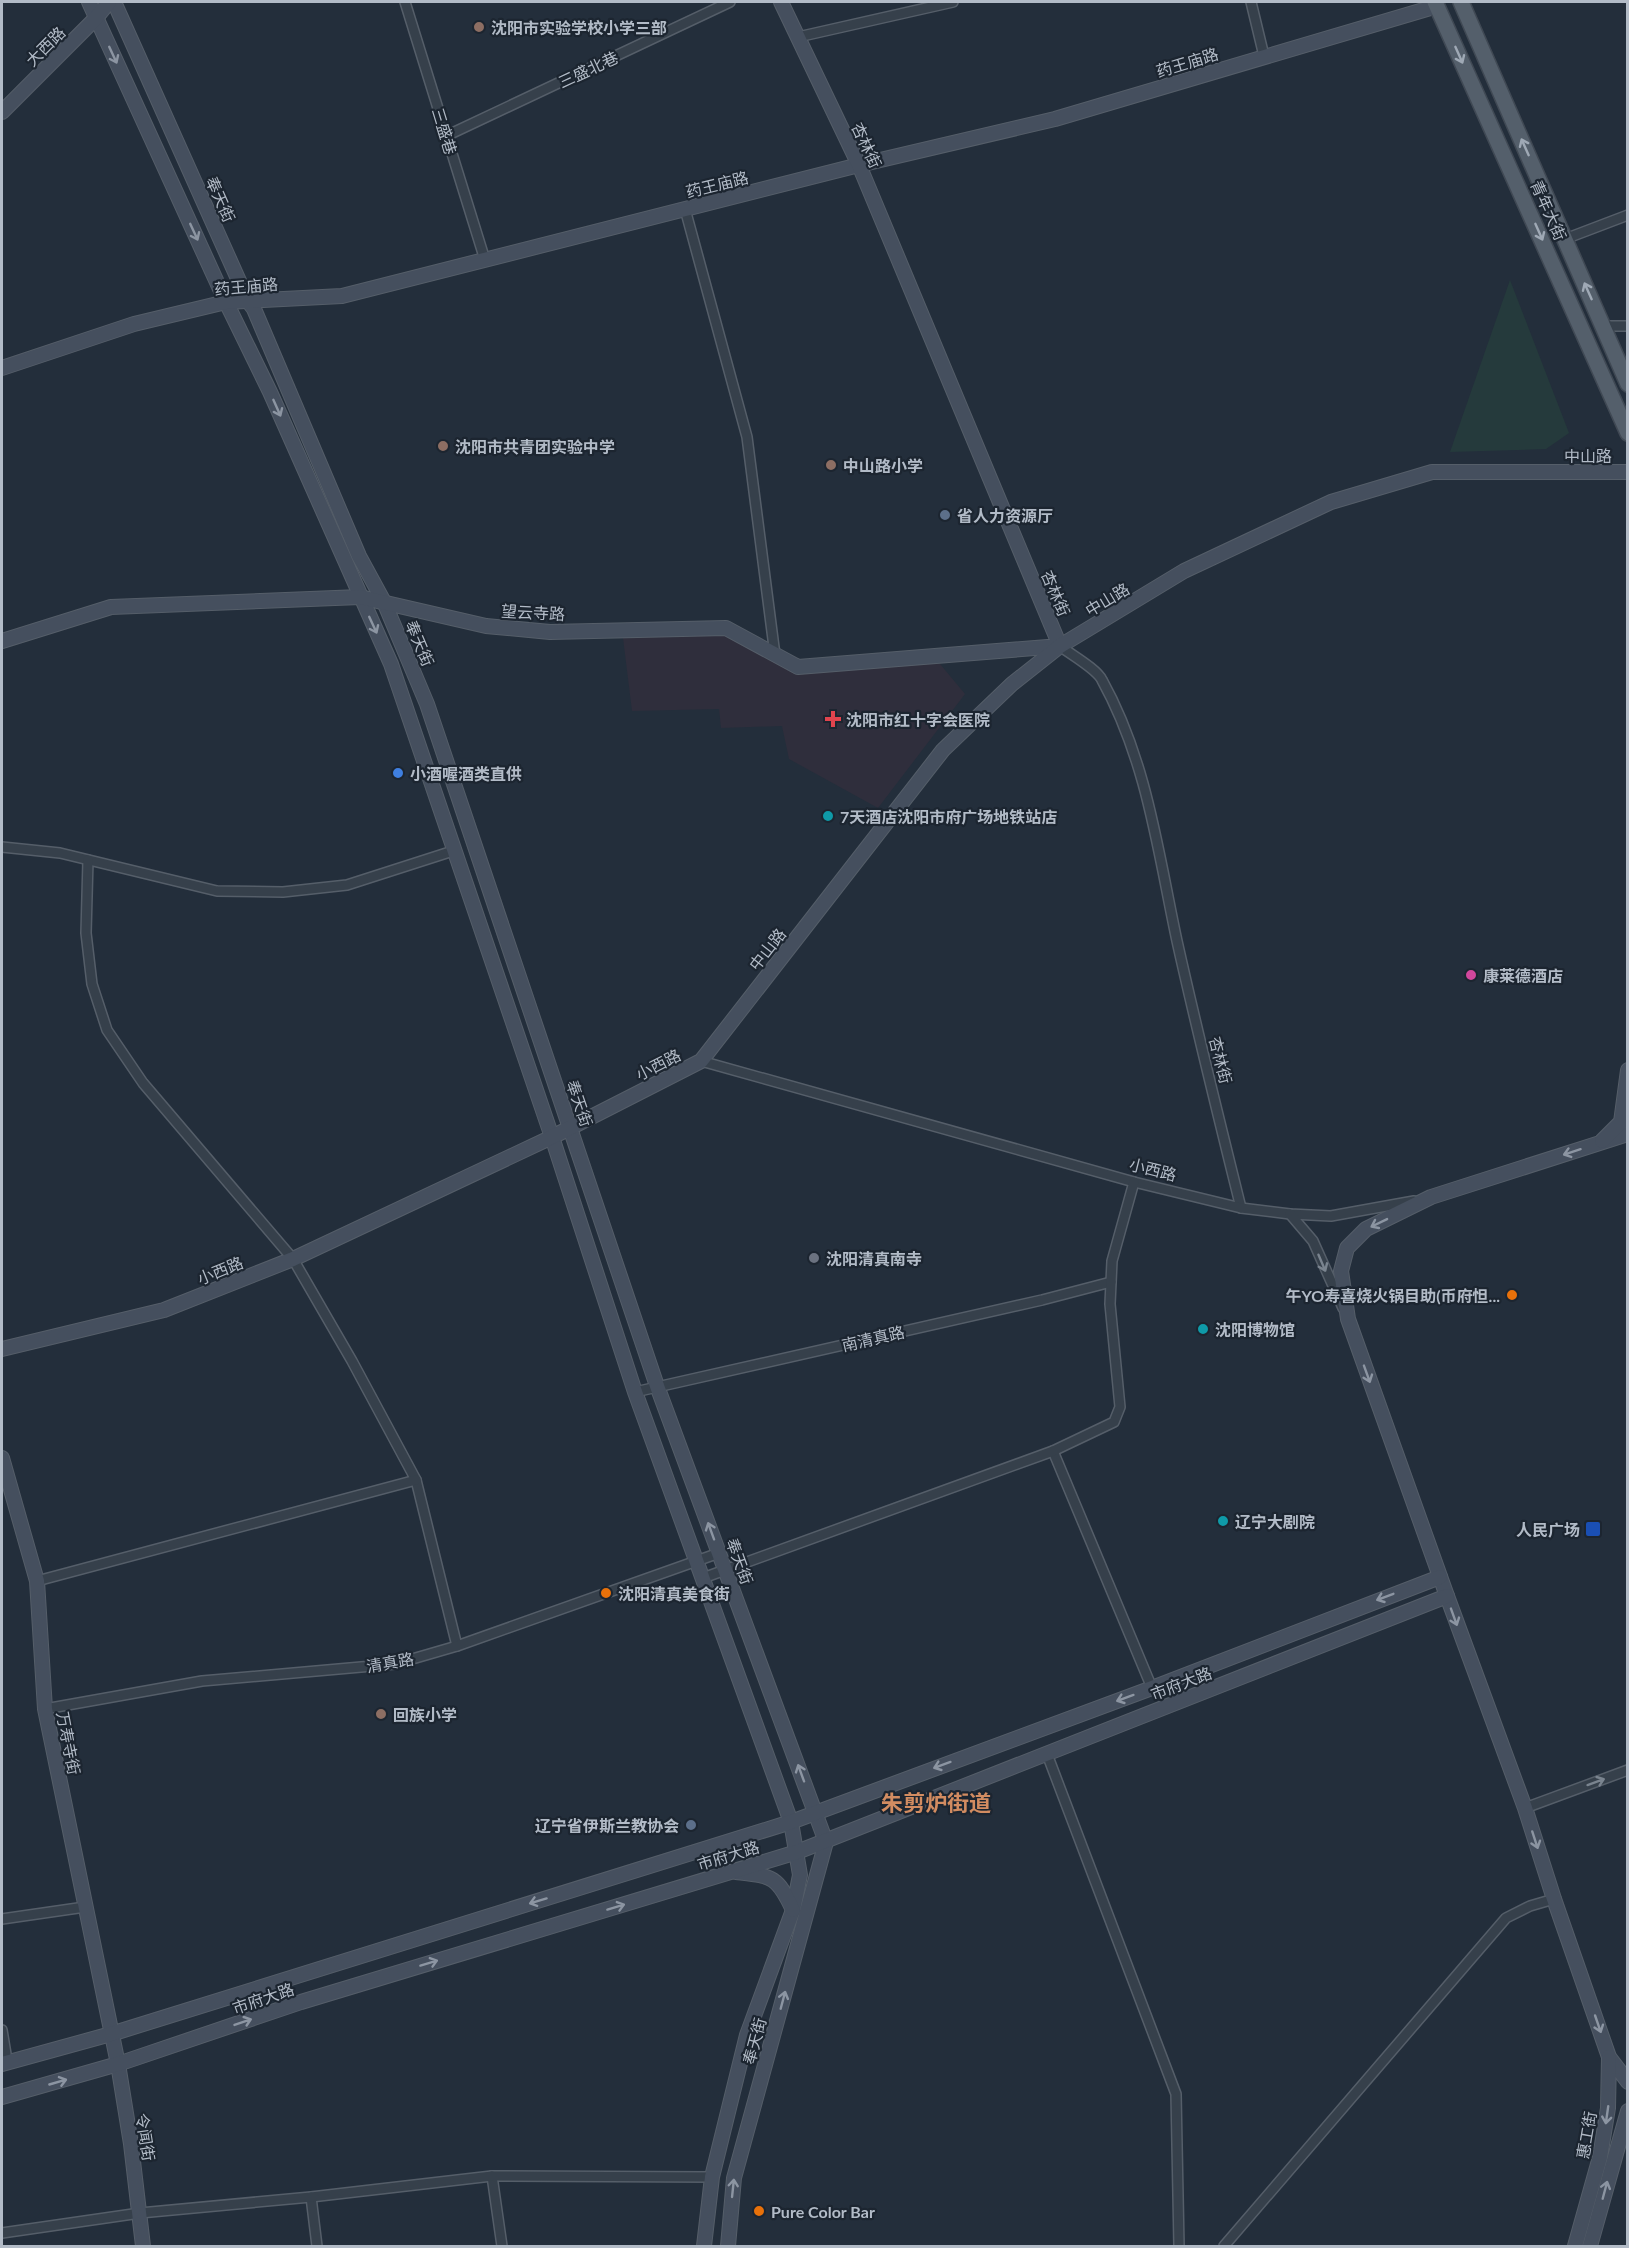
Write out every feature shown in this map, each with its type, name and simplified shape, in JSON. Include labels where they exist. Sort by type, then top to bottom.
[{"type":"main road","name":"奉天街","points":[[89,2],[226,302],[270,392],[391,664],[456,850],[635,1392],[791,1822],[800,1875],[792,1910],[747,2035],[712,2176],[704,2247]]},
{"type":"main road","name":"大西路","points":[[2,112],[96,18],[109,2]]},
{"type":"main road","name":"奉天街","points":[[114,2],[248,301],[254,309],[359,556],[384,602],[427,704],[657,1386],[826,1842],[734,2178],[728,2247]]},
{"type":"main road","name":"杏林街","points":[[781,2],[859,165],[1060,646]]},
{"type":"main road","name":"青年大街","points":[[1461,2],[1628,384]]},
{"type":"main road","name":"药王庙路","points":[[2,368],[134,324],[226,302],[342,296],[859,165],[1055,118],[1436,4]]},
{"type":"main road","name":"青年大街","points":[[1436,4],[1628,433]]},
{"type":"main road","name":"中山路","points":[[701,1061],[944,750],[1012,684],[1060,646],[1184,571],[1330,502],[1432,472],[1628,472]]},
{"type":"main road","name":"望云寺路","points":[[2,641],[111,607],[360,597],[486,626],[550,632],[726,628],[798,667],[1060,646]]},
{"type":"main road","name":"小西路","points":[[2,1348],[164,1310],[293,1259],[552,1137],[701,1061]]},
{"type":"main road","points":[[1601,1142],[1621,1122],[1628,1070]]},
{"type":"main road","points":[[1628,1134],[1431,1197],[1366,1229],[1347,1248],[1341,1270],[1348,1319],[1525,1808],[1609,2057],[1628,2082]]},
{"type":"main road","name":"万寿寺街","points":[[2,1458],[37,1581],[45,1709],[111,2034]]},
{"type":"main road","name":"市府大路","points":[[4,2059],[111,2034],[791,1822],[1152,1688],[1440,1577]]},
{"type":"main road","name":"市府大路","points":[[2,2097],[118,2064],[301,2002],[826,1842],[1447,1596]]},
{"type":"main road","points":[[731,1872],[768,1876],[782,1889],[792,1910]]},
{"type":"main road","name":"令闻街","points":[[111,2034],[131,2144],[143,2247]]},
{"type":"main road","name":"惠工街","points":[[1575,2247],[1600,2157],[1608,2108],[1609,2057]]},
{"type":"main road","name":"惠工街","points":[[1590,2247],[1628,2111]]},
{"type":"street","name":"三盛巷","points":[[405,2],[485,260]]},
{"type":"street","name":"三盛北巷","points":[[446,136],[730,2]]},
{"type":"street","points":[[798,37],[953,2]]},
{"type":"street","points":[[1251,2],[1264,57]]},
{"type":"street","points":[[685,209],[747,436],[775,655]]},
{"type":"street","points":[[1565,239],[1628,215]]},
{"type":"street","points":[[1604,326],[1628,326]]},
{"type":"street","name":"杏林街","points":[[1060,646],[1101,677],[1137,759],[1154,822],[1162,871],[1198,1039],[1241,1208]]},
{"type":"street","points":[[2,848],[60,854],[218,891],[283,892],[346,885],[456,850]]},
{"type":"street","points":[[88,860],[86,933],[92,984],[107,1030],[143,1083],[293,1259],[416,1480],[457,1646]]},
{"type":"street","name":"小西路","points":[[701,1061],[1134,1182],[1241,1208],[1290,1215],[1331,1216],[1431,1197]]},
{"type":"street","points":[[703,1578],[1053,1451],[1114,1422],[1120,1407],[1110,1304],[1112,1261],[1134,1182]]},
{"type":"street","points":[[1290,1215],[1313,1242],[1348,1319]]},
{"type":"street","name":"南清真路","points":[[635,1392],[1042,1300],[1111,1282]]},
{"type":"street","points":[[1053,1451],[1152,1688]]},
{"type":"street","points":[[37,1581],[416,1480]]},
{"type":"street","name":"清真路","points":[[45,1709],[202,1681],[395,1664],[457,1646],[719,1553]]},
{"type":"street","points":[[1047,1754],[1176,2094],[1179,2247]]},
{"type":"street","points":[[1525,1808],[1628,1770]]},
{"type":"street","points":[[1224,2247],[1506,1918],[1530,1906],[1554,1899]]},
{"type":"street","points":[[2,1919],[85,1907]]},
{"type":"street","points":[[2,2030],[4,2059]]},
{"type":"street","points":[[2,2233],[140,2213],[311,2197],[492,2176],[712,2176]]},
{"type":"street","points":[[492,2176],[502,2247]]},
{"type":"street","points":[[311,2197],[317,2247]]},
{"type":"shaded area","name":"沈阳市红十字会医院","points":[[726,633],[788,670],[860,670],[915,663],[940,664],[965,694],[878,808],[789,759],[782,726],[721,728],[719,709],[632,711],[623,638]]},
{"type":"green space","points":[[1510,280],[1569,433],[1546,449],[1450,452]]},
{"type":"place","name":"沈阳市实验学校小学三部","points":[[479,27]]},
{"type":"place","name":"沈阳市共青团实验中学","points":[[443,446]]},
{"type":"place","name":"中山路小学","points":[[831,465]]},
{"type":"place","name":"省人力资源厅","points":[[945,515]]},
{"type":"place","name":"沈阳市红十字会医院","points":[[833,719]]},
{"type":"place","name":"小酒喔酒类直供","points":[[398,773]]},
{"type":"place","name":"7天酒店沈阳市府广场地铁站店","points":[[828,816]]},
{"type":"place","name":"康莱德酒店","points":[[1471,975]]},
{"type":"place","name":"沈阳清真南寺","points":[[814,1258]]},
{"type":"place","name":"午YO寿喜烧火锅目助(币府怛...","points":[[1512,1295]]},
{"type":"place","name":"沈阳博物馆","points":[[1203,1329]]},
{"type":"place","name":"辽宁大剧院","points":[[1223,1521]]},
{"type":"place","name":"人民广场","points":[[1593,1529]]},
{"type":"place","name":"沈阳清真美食街","points":[[606,1593]]},
{"type":"place","name":"回族小学","points":[[381,1714]]},
{"type":"place","name":"辽宁省伊斯兰教协会","points":[[691,1825]]},
{"type":"place","name":"Pure Color Bar","points":[[759,2211]]},
{"type":"district","name":"朱剪炉街道","points":[[936,1802]]}]
